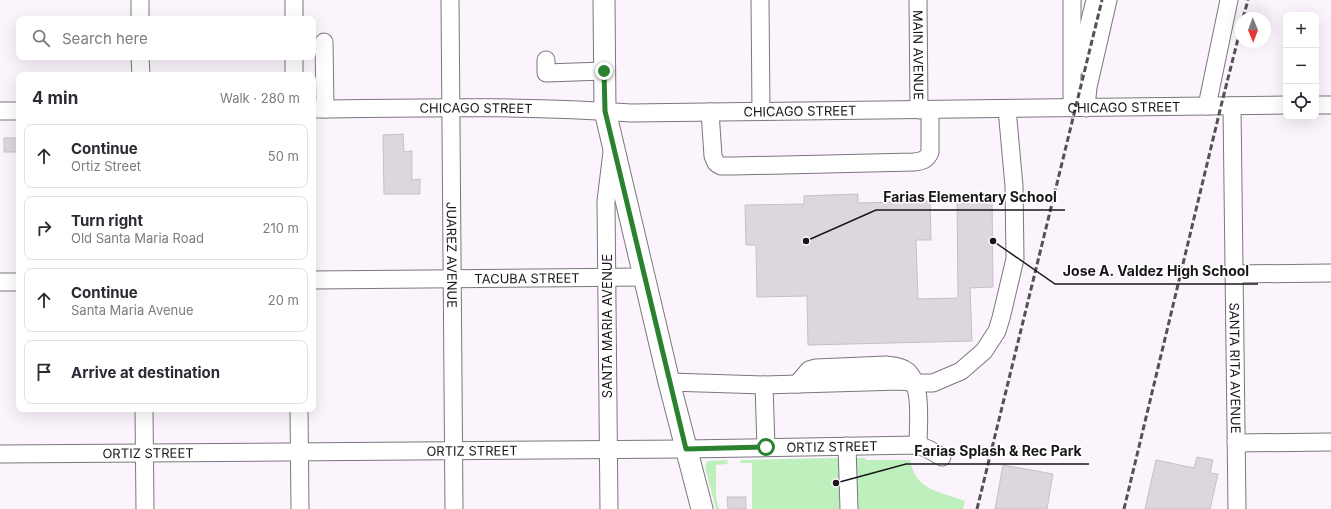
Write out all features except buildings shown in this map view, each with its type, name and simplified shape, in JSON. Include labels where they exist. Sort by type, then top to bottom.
[{"type":"main road","points":[[604,0],[605,111],[669,382],[702,509]]},
{"type":"street","points":[[140,0],[140,16]]},
{"type":"street","points":[[294,0],[294,16]]},
{"type":"street","name":"JUAREZ AVENUE","points":[[450,0],[454,509]]},
{"type":"street","points":[[760,0],[761,111]]},
{"type":"street","name":"MAIN AVENUE","points":[[710,112],[713,156],[716,163],[721,166],[924,161],[930,152],[924,110],[918,0]]},
{"type":"street","points":[[1072,0],[1072,72],[1079,108]]},
{"type":"street","points":[[1072,72],[1080,61],[1095,0]]},
{"type":"street","points":[[1079,108],[1088,87],[1108,0]]},
{"type":"street","points":[[1207,106],[1229,0]]},
{"type":"street","points":[[319,109],[324,42]]},
{"type":"street","points":[[140,60],[141,72]]},
{"type":"street","points":[[294,60],[294,72]]},
{"type":"street","points":[[546,60],[546,73],[604,71]]},
{"type":"street","points":[[1319,105],[1331,105]]},
{"type":"street","name":"SANTA RITA AVENUE","points":[[1232,106],[1236,509]]},
{"type":"street","name":"CHICAGO STREET","points":[[319,109],[583,109],[631,113],[1283,106]]},
{"type":"street","points":[[669,382],[764,385],[900,381],[934,383],[961,371],[984,351],[996,331],[1002,318],[1015,259],[1014,186],[1007,109]]},
{"type":"street","points":[[0,111],[16,111]]},
{"type":"street","name":"SANTA MARIA AVENUE","points":[[609,509],[606,201],[612,144]]},
{"type":"street","points":[[1234,274],[1331,273]]},
{"type":"street","name":"TACUBA STREET","points":[[316,280],[644,277]]},
{"type":"street","points":[[0,282],[16,282]]},
{"type":"street","points":[[915,383],[918,392],[918,445]]},
{"type":"street","points":[[764,385],[766,447]]},
{"type":"street","points":[[144,412],[145,509]]},
{"type":"street","points":[[298,412],[300,509]]},
{"type":"street","points":[[1236,443],[1331,442]]},
{"type":"street","name":"ORTIZ STREET","points":[[0,454],[686,449],[918,445],[942,457]]},
{"type":"street","points":[[847,446],[849,509]]},
{"type":"green space","points":[[831,458],[910,460],[917,478],[923,484],[938,492],[965,501],[963,509],[752,509],[752,463],[740,463],[741,460]]},
{"type":"green space","points":[[727,460],[728,464],[716,465],[716,497],[719,509],[716,509],[705,467],[707,461]]},
{"type":"railway","points":[[977,509],[1102,0]]},
{"type":"railway","points":[[1245,12],[1248,0]]},
{"type":"railway","points":[[1124,509],[1236,48]]},
{"type":"place","name":"Farias Elementary School","points":[[806,241]]},
{"type":"place","name":"Jose A. Valdez High School","points":[[993,241]]},
{"type":"place","name":"Farias Splash & Rec Park","points":[[836,483]]},
{"type":"route","points":[[604,71],[605,111],[686,449],[766,447]]}]
